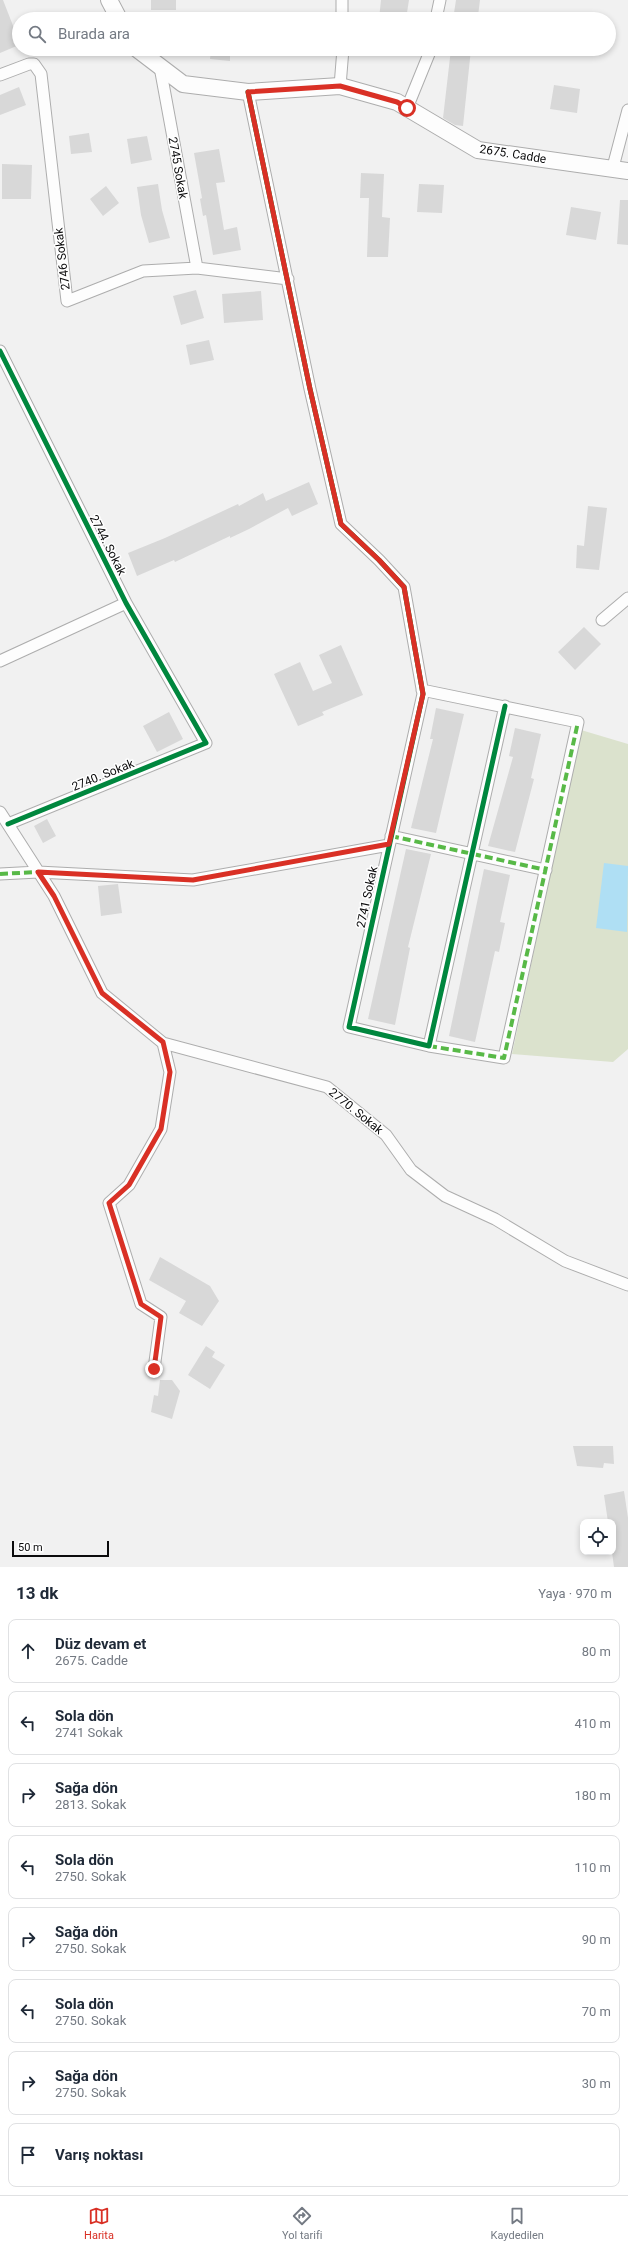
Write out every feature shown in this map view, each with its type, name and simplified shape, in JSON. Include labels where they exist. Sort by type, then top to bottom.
[{"type":"street","points":[[109,0],[115,12]]},
{"type":"street","points":[[342,0],[342,12]]},
{"type":"street","points":[[437,12],[440,0]]},
{"type":"street","name":"2675. Cadde","points":[[146,56],[183,84],[248,92],[340,86],[397,102],[478,150],[620,169]]},
{"type":"street","points":[[340,86],[342,56]]},
{"type":"street","points":[[407,108],[428,56]]},
{"type":"street","name":"2746 Sokak","points":[[0,75],[29,64],[34,64],[41,74],[67,301],[143,271],[197,268],[288,279]]},
{"type":"street","name":"2745 Sokak","points":[[160,67],[197,268]]},
{"type":"street","name":"2741 Sokak","points":[[248,92],[316,418],[341,524],[379,560],[404,587],[423,694],[349,1027],[429,1046]]},
{"type":"street","points":[[620,169],[628,110]]},
{"type":"street","name":"2744. Sokak","points":[[0,351],[126,602],[206,743]]},
{"type":"street","points":[[602,620],[628,598]]},
{"type":"street","points":[[0,661],[126,602]]},
{"type":"street","points":[[422,690],[505,706],[578,722],[504,1058],[429,1046],[505,706]]},
{"type":"street","name":"2740. Sokak","points":[[8,824],[206,743]]},
{"type":"street","points":[[0,812],[54,896],[102,993],[163,1042],[170,1072],[161,1129],[129,1185],[109,1203],[141,1304],[161,1317],[154,1369]]},
{"type":"street","points":[[0,874],[38,872],[193,880],[390,840],[472,854],[546,870]]},
{"type":"street","name":"2770. Sokak","points":[[163,1042],[327,1087],[386,1135],[411,1170],[445,1196],[495,1219],[565,1261],[628,1285]]},
{"type":"green space","points":[[581,730],[628,744],[628,1049],[613,1062],[512,1054]]},
{"type":"water","points":[[604,863],[628,866],[627,932],[596,928]]},
{"type":"building","points":[[0,0],[3,0],[12,23],[12,48],[0,53]]},
{"type":"building","points":[[151,0],[176,0],[176,10],[151,10]]},
{"type":"building","points":[[381,0],[409,0],[407,12],[380,12]]},
{"type":"building","points":[[456,0],[480,0],[478,12],[454,12]]},
{"type":"building","points":[[210,56],[230,56],[230,61],[210,59]]},
{"type":"building","points":[[450,56],[470,56],[463,126],[455,125],[443,118]]},
{"type":"building","points":[[554,85],[580,89],[577,113],[550,109]]},
{"type":"building","points":[[19,87],[26,105],[0,115],[0,95]]},
{"type":"building","points":[[89,133],[92,152],[71,154],[69,136]]},
{"type":"building","points":[[147,136],[152,160],[131,164],[127,139]]},
{"type":"building","points":[[219,149],[225,182],[216,183],[224,230],[237,227],[241,250],[213,255],[206,215],[203,216],[200,199],[202,198],[194,153]]},
{"type":"building","points":[[2,164],[32,165],[31,199],[2,199]]},
{"type":"building","points":[[361,173],[384,174],[382,217],[390,218],[388,257],[367,257],[369,198],[360,198]]},
{"type":"building","points":[[158,184],[162,210],[170,238],[149,243],[141,215],[137,187]]},
{"type":"building","points":[[419,184],[444,185],[442,213],[417,212]]},
{"type":"building","points":[[106,186],[119,203],[103,216],[90,199]]},
{"type":"building","points":[[620,200],[628,200],[628,245],[617,244]]},
{"type":"building","points":[[571,207],[601,212],[596,240],[566,235]]},
{"type":"building","points":[[196,290],[204,318],[181,325],[173,296]]},
{"type":"building","points":[[261,291],[263,320],[224,323],[222,294]]},
{"type":"building","points":[[209,340],[214,360],[190,365],[186,345]]},
{"type":"building","points":[[309,482],[318,504],[292,516],[288,508],[230,538],[230,536],[175,562],[174,560],[137,576],[128,553],[165,538],[238,504],[239,506],[263,493],[266,501]]},
{"type":"building","points":[[588,506],[607,508],[599,570],[576,568],[577,545],[584,546]]},
{"type":"building","points":[[584,627],[601,644],[575,670],[558,652]]},
{"type":"building","points":[[341,645],[363,695],[322,712],[324,715],[298,726],[274,674],[300,662],[313,691],[332,683],[319,655]]},
{"type":"building","points":[[436,708],[464,714],[436,833],[411,828],[433,739],[430,739]]},
{"type":"building","points":[[169,712],[183,739],[157,752],[143,726]]},
{"type":"building","points":[[515,728],[541,734],[531,778],[534,779],[515,852],[488,846],[513,757],[509,756]]},
{"type":"building","points":[[47,819],[56,836],[43,843],[34,826]]},
{"type":"building","points":[[406,849],[431,854],[408,947],[410,948],[395,1025],[368,1019]]},
{"type":"building","points":[[484,869],[510,875],[500,922],[505,923],[499,952],[495,951],[475,1042],[449,1036]]},
{"type":"building","points":[[118,884],[122,913],[101,916],[98,886]]},
{"type":"building","points":[[160,1257],[210,1286],[219,1301],[202,1326],[179,1313],[186,1301],[149,1280]]},
{"type":"building","points":[[206,1346],[215,1352],[212,1357],[225,1365],[210,1389],[188,1375]]},
{"type":"building","points":[[160,1380],[172,1380],[180,1391],[172,1419],[151,1412],[154,1395],[158,1396]]},
{"type":"building","points":[[573,1446],[613,1446],[614,1464],[604,1463],[603,1468],[577,1466]]},
{"type":"building","points":[[624,1491],[628,1518],[628,1567],[614,1567],[612,1555],[616,1555],[616,1519],[608,1519],[604,1495]]},
{"type":"marked path","points":[[429,1046],[504,1058],[578,722]]},
{"type":"marked path","points":[[391,836],[546,870]]},
{"type":"marked path","points":[[0,874],[38,872]]},
{"type":"cycle path","points":[[248,92],[310,389],[341,524],[379,560],[404,587],[423,694],[349,1027],[429,1046],[505,706]]},
{"type":"cycle path","points":[[0,351],[126,603],[206,743],[8,824]]},
{"type":"route","points":[[154,1369],[161,1317],[141,1304],[109,1203],[129,1185],[161,1129],[170,1072],[163,1042],[102,993],[54,896],[38,872],[193,880],[315,859],[389,844],[423,694],[404,587],[379,560],[341,524],[310,389],[248,92],[340,86],[397,102],[407,108]]}]
